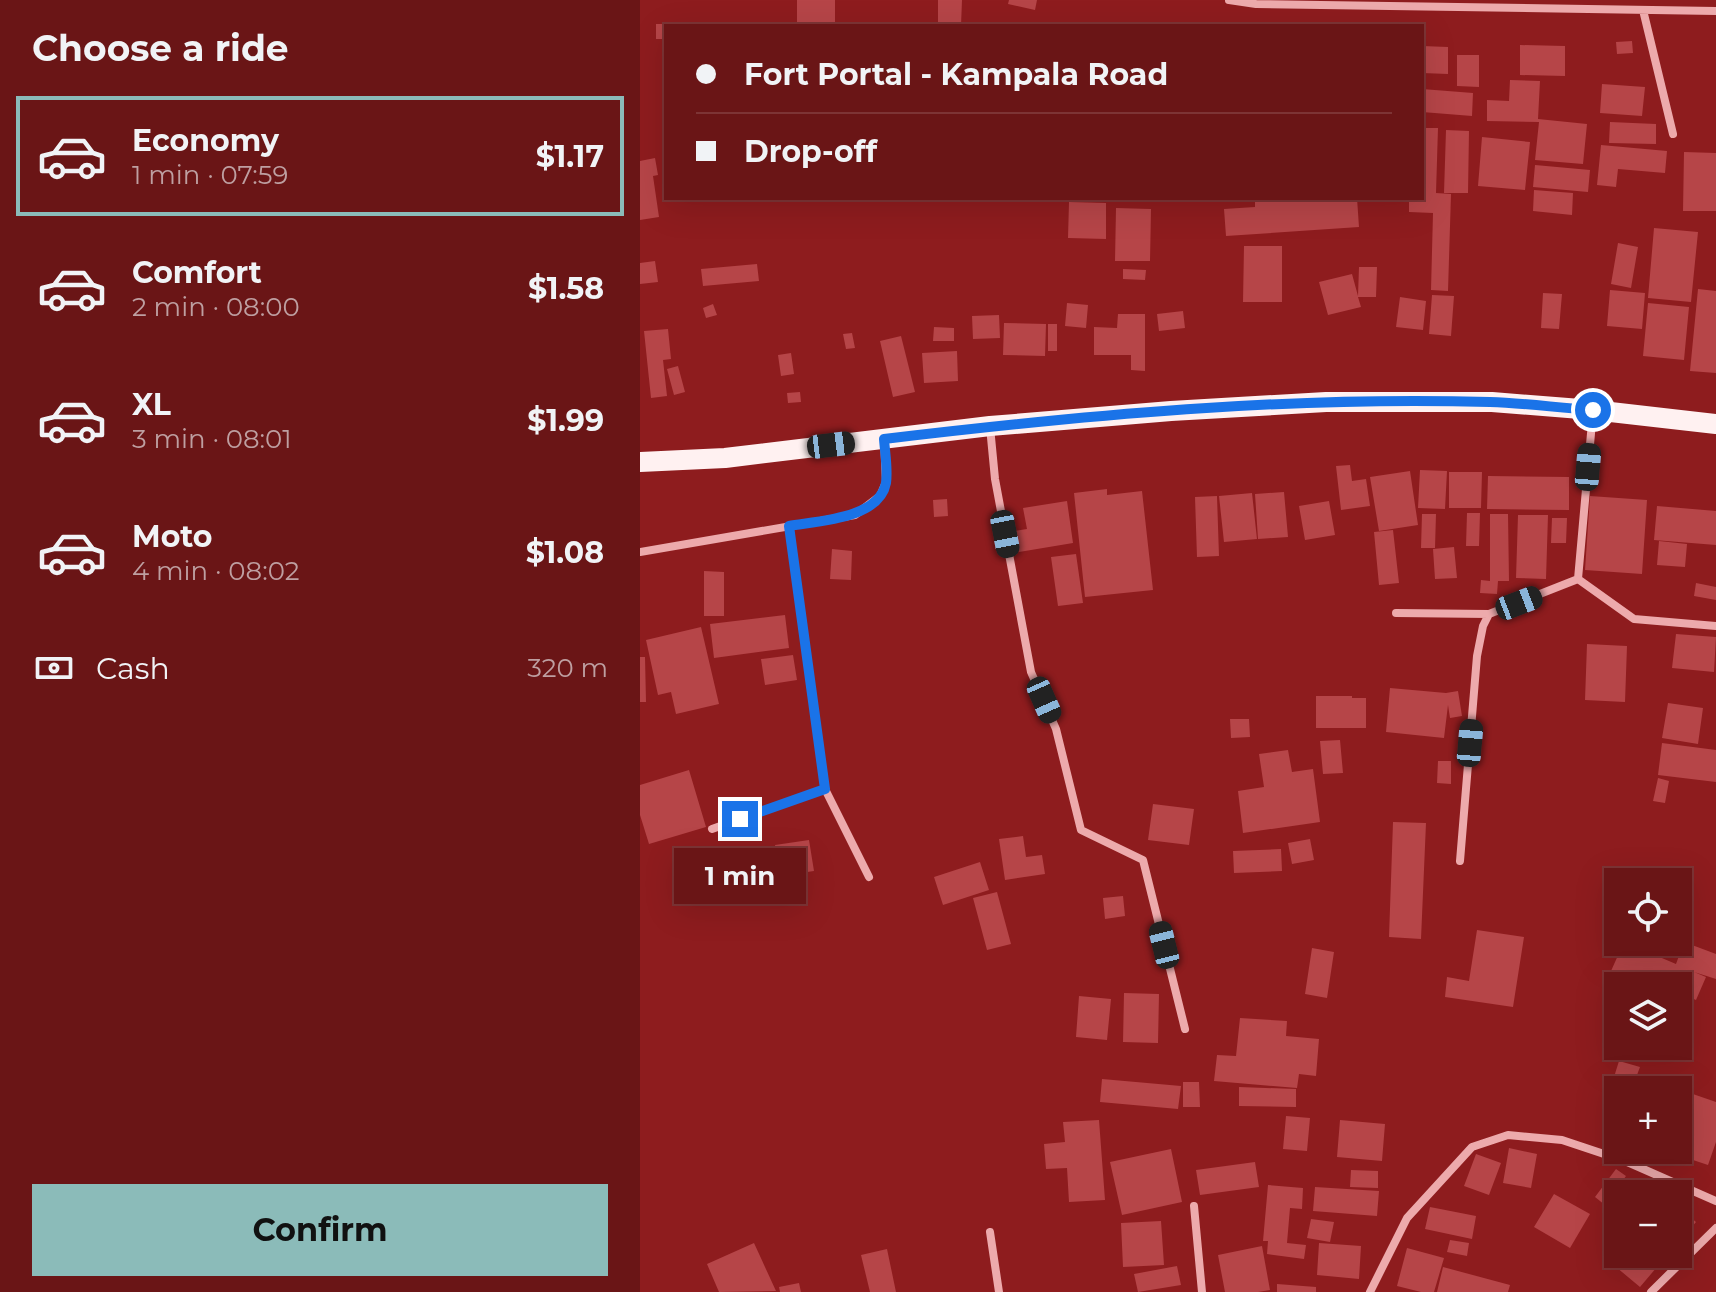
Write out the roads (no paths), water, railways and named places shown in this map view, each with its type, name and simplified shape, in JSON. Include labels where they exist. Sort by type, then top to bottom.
[{"type":"main road","points":[[640,462],[725,458],[990,426],[1326,402],[1492,402],[1716,424]]},
{"type":"street","points":[[1229,0],[1256,4],[1716,11]]},
{"type":"street","points":[[1643,10],[1673,134]]},
{"type":"street","points":[[1578,579],[1593,410]]},
{"type":"street","points":[[990,426],[995,479],[1031,672],[1056,729],[1081,830],[1143,860],[1185,1029]]},
{"type":"street","points":[[640,552],[855,515],[880,496],[886,482],[884,439]]},
{"type":"street","points":[[789,526],[825,789],[869,877]]},
{"type":"street","points":[[1396,613],[1489,614],[1578,579]]},
{"type":"street","points":[[1578,579],[1634,619],[1716,626]]},
{"type":"street","points":[[1460,861],[1477,656],[1483,626],[1489,614]]},
{"type":"street","points":[[712,829],[825,789]]},
{"type":"street","points":[[1370,1292],[1407,1218],[1472,1147],[1508,1135],[1562,1140],[1625,1161],[1716,1201]]},
{"type":"street","points":[[1194,1206],[1202,1292]]},
{"type":"street","points":[[1651,1292],[1716,1228]]},
{"type":"street","points":[[990,1232],[999,1292]]}]
